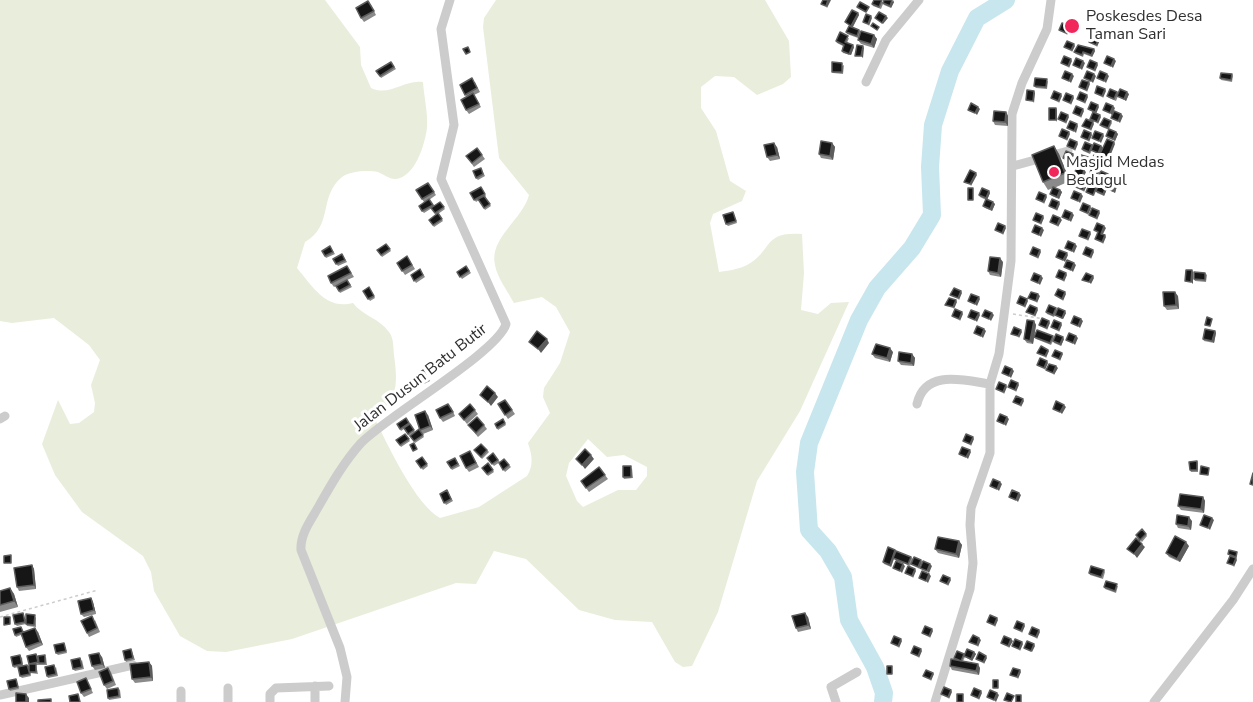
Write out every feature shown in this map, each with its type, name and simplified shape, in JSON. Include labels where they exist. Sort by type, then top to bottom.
[{"type":"street","name":"Jalan Dusun Batu Butir","points":[[345,702],[345,666],[301,550],[303,534],[339,470],[362,442],[476,355],[503,332],[506,324],[441,179],[454,125],[441,29],[450,0]]},
{"type":"street","points":[[866,82],[886,40],[919,0]]},
{"type":"street","points":[[935,702],[970,589],[973,563],[971,508],[990,453],[990,384],[999,354],[1011,261],[1014,106],[1047,29],[1051,0]]},
{"type":"street","points":[[1013,166],[1068,151]]},
{"type":"street","points":[[917,404],[920,392],[927,384],[936,381],[948,379],[990,384]]},
{"type":"street","points":[[1154,702],[1233,600],[1253,569]]},
{"type":"street","points":[[0,695],[133,665]]},
{"type":"street","points":[[836,702],[831,687],[857,672]]},
{"type":"street","points":[[315,686],[315,702]]},
{"type":"street","points":[[270,702],[270,694],[276,688],[329,686]]},
{"type":"street","points":[[228,688],[228,702]]},
{"type":"street","points":[[181,691],[181,702]]},
{"type":"path","points":[[1004,312],[1046,319]]},
{"type":"path","points":[[0,617],[98,590]]},
{"type":"green space","points":[[0,0],[325,0],[360,47],[361,65],[371,88],[384,90],[423,82],[427,128],[424,143],[413,167],[402,177],[395,179],[369,171],[354,172],[342,177],[330,193],[320,227],[305,242],[297,268],[328,300],[343,304],[353,303],[361,311],[381,323],[391,334],[396,375],[395,390],[388,404],[375,419],[412,488],[431,511],[440,518],[479,507],[527,476],[532,460],[528,443],[550,413],[543,397],[544,388],[560,363],[570,332],[556,307],[542,297],[514,303],[496,270],[494,255],[497,246],[526,204],[529,195],[499,158],[483,27],[484,18],[496,0],[765,0],[789,41],[791,77],[783,84],[757,95],[734,77],[715,76],[701,87],[701,108],[716,131],[730,181],[746,191],[742,201],[713,214],[710,223],[719,272],[747,265],[761,254],[769,243],[780,236],[802,234],[804,273],[801,310],[818,314],[831,303],[849,302],[800,411],[757,481],[718,612],[692,666],[683,667],[675,662],[652,622],[615,620],[579,610],[526,559],[494,551],[476,584],[456,583],[292,639],[226,652],[207,651],[180,636],[154,591],[151,572],[143,556],[82,512],[55,475],[42,444],[58,400],[70,424],[79,423],[94,412],[95,403],[91,385],[100,360],[89,345],[54,318],[12,323],[0,321]],"holes":[[[588,439],[607,457],[624,455],[647,467],[647,476],[636,490],[618,490],[583,507],[577,501],[566,476],[569,463]]]},
{"type":"building","points":[[823,0],[828,0],[826,6],[821,4]]},
{"type":"building","points":[[874,0],[882,0],[879,7],[872,4]]},
{"type":"building","points":[[884,0],[892,0],[890,6],[883,3]]},
{"type":"building","points":[[368,1],[374,11],[361,18],[356,8]]},
{"type":"building","points":[[860,2],[869,7],[866,12],[857,7]]},
{"type":"building","points":[[852,10],[858,13],[851,26],[845,22]]},
{"type":"building","points":[[879,12],[886,16],[882,23],[875,18]]},
{"type":"building","points":[[866,14],[871,16],[868,24],[863,22]]},
{"type":"building","points":[[873,23],[879,27],[877,30],[871,26]]},
{"type":"building","points":[[1062,23],[1069,26],[1066,33],[1059,30]]},
{"type":"building","points":[[849,26],[859,30],[857,36],[846,32]]},
{"type":"building","points":[[861,31],[874,35],[871,44],[858,40]]},
{"type":"building","points":[[840,32],[848,36],[845,42],[853,45],[849,54],[842,51],[844,45],[836,41]]},
{"type":"building","points":[[1092,35],[1099,38],[1096,45],[1089,42]]},
{"type":"building","points":[[1067,41],[1074,44],[1071,50],[1064,47]]},
{"type":"building","points":[[857,45],[863,46],[861,56],[855,56]]},
{"type":"building","points":[[1078,45],[1094,49],[1091,55],[1083,52],[1082,55],[1074,52]]},
{"type":"building","points":[[468,47],[470,52],[466,54],[463,49]]},
{"type":"building","points":[[1064,56],[1071,59],[1068,66],[1061,63]]},
{"type":"building","points":[[1107,56],[1114,59],[1111,66],[1104,63]]},
{"type":"building","points":[[1076,58],[1083,61],[1080,68],[1073,65]]},
{"type":"building","points":[[1090,60],[1097,63],[1094,70],[1087,67]]},
{"type":"building","points":[[391,62],[394,67],[380,76],[376,71]]},
{"type":"building","points":[[832,62],[842,63],[842,72],[832,72]]},
{"type":"building","points":[[1065,71],[1072,74],[1069,81],[1062,78]]},
{"type":"building","points":[[1087,71],[1094,74],[1091,81],[1084,78]]},
{"type":"building","points":[[1100,71],[1107,74],[1104,81],[1097,78]]},
{"type":"building","points":[[1221,73],[1232,74],[1231,80],[1220,78]]},
{"type":"building","points":[[472,78],[477,88],[465,95],[460,85]]},
{"type":"building","points":[[1035,78],[1047,79],[1046,87],[1034,86]]},
{"type":"building","points":[[1082,80],[1089,82],[1086,90],[1079,87]]},
{"type":"building","points":[[1097,86],[1105,89],[1102,96],[1095,93]]},
{"type":"building","points":[[1110,89],[1117,92],[1114,99],[1107,96]]},
{"type":"building","points":[[1120,89],[1127,92],[1124,99],[1117,96]]},
{"type":"building","points":[[1027,90],[1034,91],[1033,101],[1026,100]]},
{"type":"building","points":[[1054,91],[1061,94],[1058,101],[1051,98]]},
{"type":"building","points":[[1080,92],[1087,95],[1084,102],[1077,99]]},
{"type":"building","points":[[473,93],[479,104],[466,110],[461,100]]},
{"type":"building","points":[[1066,93],[1073,96],[1070,103],[1063,100]]},
{"type":"building","points":[[1091,102],[1098,105],[1095,112],[1088,109]]},
{"type":"building","points":[[971,103],[978,107],[975,113],[968,110]]},
{"type":"building","points":[[1106,103],[1113,106],[1110,113],[1103,110]]},
{"type":"building","points":[[1076,106],[1083,109],[1080,116],[1073,113]]},
{"type":"building","points":[[1049,108],[1056,108],[1056,120],[1049,120]]},
{"type":"building","points":[[994,111],[1006,112],[1005,122],[993,121]]},
{"type":"building","points":[[1114,111],[1121,114],[1118,121],[1111,118]]},
{"type":"building","points":[[1061,112],[1068,115],[1065,122],[1058,119]]},
{"type":"building","points":[[1093,112],[1100,115],[1097,122],[1090,119]]},
{"type":"building","points":[[1104,118],[1111,121],[1108,128],[1100,125]]},
{"type":"building","points":[[1086,119],[1093,122],[1090,129],[1082,126]]},
{"type":"building","points":[[1070,121],[1077,124],[1074,131],[1067,128]]},
{"type":"building","points":[[1062,129],[1069,132],[1066,139],[1059,136]]},
{"type":"building","points":[[1109,129],[1116,132],[1113,139],[1106,136]]},
{"type":"building","points":[[1084,130],[1091,133],[1088,140],[1081,137]]},
{"type":"building","points":[[1095,131],[1103,134],[1099,141],[1092,138]]},
{"type":"building","points":[[1070,139],[1077,142],[1074,149],[1067,146]]},
{"type":"building","points":[[1107,139],[1114,142],[1108,157],[1100,154]]},
{"type":"building","points":[[821,141],[832,143],[830,156],[819,154]]},
{"type":"building","points":[[1085,142],[1092,145],[1089,152],[1082,149]]},
{"type":"building","points":[[774,143],[777,155],[767,157],[764,145]]},
{"type":"building","points":[[1094,143],[1101,146],[1098,153],[1091,150]]},
{"type":"building","name":"Masjid Medas Bedugul","points":[[1054,146],[1065,173],[1043,182],[1032,155]]},
{"type":"building","points":[[477,148],[482,155],[472,163],[466,156]]},
{"type":"building","points":[[1066,151],[1073,154],[1070,161],[1063,158]]},
{"type":"building","points":[[1081,155],[1088,157],[1085,164],[1078,161]]},
{"type":"building","points":[[1094,155],[1101,158],[1098,165],[1090,162]]},
{"type":"building","points":[[1092,166],[1100,169],[1096,176],[1090,173]]},
{"type":"building","points":[[1077,167],[1084,170],[1082,177],[1074,174]]},
{"type":"building","points":[[481,168],[483,174],[476,178],[473,171]]},
{"type":"building","points":[[970,170],[976,173],[970,184],[964,182]]},
{"type":"building","points":[[1101,171],[1108,174],[1105,181],[1098,178]]},
{"type":"building","points":[[1079,180],[1086,183],[1083,190],[1076,187]]},
{"type":"building","points":[[1109,181],[1116,184],[1113,191],[1106,188]]},
{"type":"building","points":[[428,183],[434,192],[422,199],[416,190]]},
{"type":"building","points":[[1099,184],[1106,187],[1103,194],[1096,191]]},
{"type":"building","points":[[1089,185],[1096,188],[1093,195],[1086,192]]},
{"type":"building","points":[[481,187],[485,194],[474,200],[470,193]]},
{"type":"building","points":[[1053,187],[1060,190],[1057,197],[1050,194]]},
{"type":"building","points":[[968,188],[973,188],[973,200],[968,200]]},
{"type":"building","points":[[982,188],[989,191],[986,198],[979,195]]},
{"type":"building","points":[[1074,191],[1081,194],[1078,201],[1071,198]]},
{"type":"building","points":[[1039,192],[1046,195],[1043,202],[1036,199]]},
{"type":"building","points":[[484,196],[490,204],[484,208],[478,199]]},
{"type":"building","points":[[429,199],[433,205],[422,211],[419,206]]},
{"type":"building","points":[[986,199],[993,202],[990,209],[983,206]]},
{"type":"building","points":[[1052,199],[1059,202],[1056,209],[1049,206]]},
{"type":"building","points":[[440,202],[444,207],[435,213],[431,208]]},
{"type":"building","points":[[1083,203],[1090,206],[1087,213],[1080,210]]},
{"type":"building","points":[[1092,208],[1099,211],[1096,218],[1089,215]]},
{"type":"building","points":[[1065,210],[1072,213],[1069,220],[1062,217]]},
{"type":"building","points":[[733,212],[736,221],[726,224],[723,215]]},
{"type":"building","points":[[438,213],[442,219],[433,225],[429,220]]},
{"type":"building","points":[[1036,213],[1043,216],[1040,223],[1033,220]]},
{"type":"building","points":[[1053,215],[1060,218],[1057,225],[1050,222]]},
{"type":"building","points":[[998,223],[1005,226],[1002,233],[995,230]]},
{"type":"building","points":[[1097,223],[1104,226],[1101,234],[1105,235],[1102,242],[1095,239],[1098,232],[1094,230]]},
{"type":"building","points":[[1035,225],[1042,228],[1039,235],[1032,232]]},
{"type":"building","points":[[1082,229],[1090,232],[1087,239],[1079,236]]},
{"type":"building","points":[[1068,241],[1075,244],[1072,251],[1065,248]]},
{"type":"building","points":[[386,244],[390,249],[381,255],[377,250]]},
{"type":"building","points":[[330,246],[333,252],[325,256],[322,251]]},
{"type":"building","points":[[1033,247],[1040,250],[1037,257],[1030,254]]},
{"type":"building","points":[[1086,247],[1093,250],[1090,257],[1083,254]]},
{"type":"building","points":[[1059,250],[1067,253],[1063,260],[1056,257]]},
{"type":"building","points":[[342,254],[345,260],[336,264],[333,259]]},
{"type":"building","points":[[407,256],[412,265],[402,271],[397,263]]},
{"type":"building","points":[[990,257],[1000,258],[998,273],[988,271]]},
{"type":"building","points":[[1067,260],[1074,263],[1071,270],[1064,267]]},
{"type":"building","points":[[347,266],[351,273],[331,283],[328,276]]},
{"type":"building","points":[[466,266],[469,271],[460,277],[457,272]]},
{"type":"building","points":[[420,269],[423,275],[414,281],[411,275]]},
{"type":"building","points":[[1059,270],[1066,273],[1063,280],[1056,277]]},
{"type":"building","points":[[1186,270],[1192,270],[1191,282],[1185,281]]},
{"type":"building","points":[[1194,272],[1205,273],[1205,280],[1194,279]]},
{"type":"building","points":[[1034,273],[1041,276],[1038,283],[1031,280]]},
{"type":"building","points":[[1086,273],[1093,276],[1089,282],[1082,280]]},
{"type":"building","points":[[347,280],[350,285],[339,291],[336,286]]},
{"type":"building","points":[[369,287],[374,296],[368,299],[363,291]]},
{"type":"building","points":[[954,288],[961,291],[958,298],[950,295]]},
{"type":"building","points":[[1058,289],[1065,292],[1062,299],[1055,295]]},
{"type":"building","points":[[1031,292],[1038,294],[1036,301],[1028,298]]},
{"type":"building","points":[[1163,292],[1175,292],[1176,305],[1164,306]]},
{"type":"building","points":[[971,294],[979,297],[975,304],[968,301]]},
{"type":"building","points":[[1020,296],[1027,299],[1024,306],[1017,303]]},
{"type":"building","points":[[949,298],[956,300],[953,307],[945,305]]},
{"type":"building","points":[[1030,305],[1037,308],[1034,315],[1026,312]]},
{"type":"building","points":[[1049,305],[1056,308],[1053,315],[1046,312]]},
{"type":"building","points":[[1058,308],[1065,311],[1062,318],[1055,315]]},
{"type":"building","points":[[955,309],[962,312],[959,319],[952,316]]},
{"type":"building","points":[[971,310],[979,313],[975,320],[968,317]]},
{"type":"building","points":[[985,310],[992,313],[989,319],[982,316]]},
{"type":"building","points":[[1074,316],[1081,319],[1078,326],[1071,323]]},
{"type":"building","points":[[1207,317],[1212,319],[1210,326],[1205,325]]},
{"type":"building","points":[[1042,318],[1049,321],[1046,328],[1039,325]]},
{"type":"building","points":[[1027,320],[1034,321],[1030,341],[1024,339]]},
{"type":"building","points":[[1054,320],[1061,323],[1058,330],[1051,327]]},
{"type":"building","points":[[977,326],[984,329],[981,336],[974,333]]},
{"type":"building","points":[[1014,327],[1021,330],[1018,336],[1011,334]]},
{"type":"building","points":[[1205,329],[1215,331],[1212,341],[1203,339]]},
{"type":"building","points":[[1037,330],[1053,336],[1050,343],[1034,337]]},
{"type":"building","points":[[537,331],[547,339],[538,349],[529,342]]},
{"type":"building","points":[[1069,333],[1076,336],[1073,343],[1066,340]]},
{"type":"building","points":[[1056,334],[1063,337],[1060,344],[1053,341]]},
{"type":"building","points":[[876,344],[890,348],[887,358],[872,354]]},
{"type":"building","points":[[1041,346],[1048,350],[1045,356],[1037,353]]},
{"type":"building","points":[[1055,350],[1062,353],[1059,359],[1052,356]]},
{"type":"building","points":[[899,352],[912,354],[911,363],[898,361]]},
{"type":"building","points":[[1040,358],[1047,361],[1044,368],[1037,365]]},
{"type":"building","points":[[1049,364],[1056,366],[1053,373],[1046,370]]},
{"type":"building","points":[[1005,366],[1012,369],[1009,376],[1002,373]]},
{"type":"building","points":[[423,370],[428,379],[423,382],[417,374]]},
{"type":"building","points":[[1011,380],[1018,383],[1015,390],[1008,387]]},
{"type":"building","points":[[999,382],[1006,385],[1003,392],[996,389]]},
{"type":"building","points":[[487,386],[495,393],[488,402],[480,395]]},
{"type":"building","points":[[1016,396],[1023,399],[1020,405],[1013,402]]},
{"type":"building","points":[[505,400],[512,410],[505,415],[498,404]]},
{"type":"building","points":[[1056,401],[1064,405],[1060,412],[1053,409]]},
{"type":"building","points":[[448,404],[453,412],[440,418],[436,410]]},
{"type":"building","points":[[470,404],[475,410],[464,420],[459,414]]},
{"type":"building","points":[[425,411],[430,426],[420,430],[415,415]]},
{"type":"building","points":[[1000,414],[1007,417],[1004,424],[997,421]]},
{"type":"building","points":[[477,417],[484,425],[476,433],[468,425]]},
{"type":"building","points":[[406,418],[409,423],[400,429],[397,424]]},
{"type":"building","points":[[503,419],[505,423],[497,428],[495,424]]},
{"type":"building","points":[[410,424],[414,430],[408,434],[404,428]]},
{"type":"building","points":[[419,429],[423,435],[414,441],[410,436]]},
{"type":"building","points":[[405,434],[409,439],[400,445],[396,440]]},
{"type":"building","points":[[966,434],[973,437],[970,444],[963,441]]},
{"type":"building","points":[[414,443],[417,449],[413,451],[410,445]]},
{"type":"building","points":[[481,444],[487,450],[481,457],[474,450]]},
{"type":"building","points":[[962,447],[970,450],[966,457],[959,454]]},
{"type":"building","points":[[585,449],[591,455],[582,465],[576,459]]},
{"type":"building","points":[[470,451],[476,463],[466,468],[460,456]]},
{"type":"building","points":[[493,453],[498,460],[492,464],[487,458]]},
{"type":"building","points":[[422,457],[427,464],[421,468],[416,461]]},
{"type":"building","points":[[455,458],[458,464],[451,468],[447,462]]},
{"type":"building","points":[[504,459],[509,465],[503,470],[499,463]]},
{"type":"building","points":[[1197,461],[1197,470],[1190,470],[1189,462]]},
{"type":"building","points":[[488,463],[493,470],[487,474],[482,468]]},
{"type":"building","points":[[623,466],[631,466],[631,477],[623,477]]},
{"type":"building","points":[[1201,466],[1209,468],[1208,475],[1200,474]]},
{"type":"building","points":[[599,467],[605,475],[586,488],[581,481]]},
{"type":"building","points":[[993,479],[1000,482],[997,489],[990,486]]},
{"type":"building","points":[[447,490],[451,499],[444,503],[440,494]]},
{"type":"building","points":[[1012,490],[1019,493],[1016,500],[1009,497]]},
{"type":"building","points":[[1180,494],[1203,497],[1201,509],[1178,506]]},
{"type":"building","points":[[1177,515],[1189,517],[1188,526],[1176,524]]},
{"type":"building","points":[[1204,515],[1212,518],[1208,528],[1200,525]]},
{"type":"building","points":[[1142,529],[1146,534],[1140,540],[1136,535]]},
{"type":"building","points":[[1175,536],[1186,542],[1177,559],[1166,553]]},
{"type":"building","points":[[938,537],[959,541],[956,554],[935,549]]},
{"type":"building","points":[[1136,538],[1142,544],[1134,554],[1127,549]]},
{"type":"building","points":[[888,547],[895,550],[890,565],[883,562]]},
{"type":"building","points":[[1229,550],[1237,552],[1236,557],[1228,554]]},
{"type":"building","points":[[896,551],[911,557],[908,564],[893,558]]},
{"type":"building","points":[[11,555],[11,563],[4,563],[4,556]]},
{"type":"building","points":[[1230,556],[1236,558],[1233,565],[1227,563]]},
{"type":"building","points":[[914,557],[921,560],[918,567],[911,564]]},
{"type":"building","points":[[896,561],[903,564],[900,571],[893,568]]},
{"type":"building","points":[[923,561],[930,564],[927,571],[920,568]]},
{"type":"building","points":[[32,565],[34,585],[17,587],[14,568]]},
{"type":"building","points":[[908,566],[915,569],[912,576],[905,573]]},
{"type":"building","points":[[1091,566],[1104,570],[1101,577],[1089,573]]},
{"type":"building","points":[[922,571],[929,574],[926,581],[919,578]]},
{"type":"building","points":[[943,575],[950,578],[947,584],[940,581]]},
{"type":"building","points":[[1106,581],[1117,584],[1115,591],[1104,587]]},
{"type":"building","points":[[10,588],[14,601],[0,605],[0,591]]},
{"type":"building","points":[[91,598],[94,610],[81,614],[78,601]]},
{"type":"building","points":[[23,613],[25,622],[15,624],[13,615]]},
{"type":"building","points":[[805,613],[808,625],[796,628],[792,616]]},
{"type":"building","points":[[26,614],[35,615],[34,625],[26,624]]},
{"type":"building","points":[[990,615],[997,618],[994,625],[987,622]]},
{"type":"building","points":[[92,616],[97,628],[87,633],[81,621]]},
{"type":"building","points":[[4,617],[10,617],[10,624],[4,625]]},
{"type":"building","points":[[1017,621],[1024,624],[1021,631],[1014,628]]},
{"type":"building","points":[[925,626],[932,629],[929,636],[922,633]]},
{"type":"building","points":[[21,627],[23,632],[15,635],[13,629]]},
{"type":"building","points":[[1032,627],[1039,630],[1036,637],[1029,634]]},
{"type":"building","points":[[35,628],[40,642],[26,647],[21,633]]},
{"type":"building","points":[[973,635],[979,638],[977,645],[969,642]]},
{"type":"building","points":[[894,636],[901,639],[898,646],[891,643]]},
{"type":"building","points":[[1004,636],[1011,639],[1008,646],[1001,643]]},
{"type":"building","points":[[1015,639],[1022,642],[1019,649],[1012,646]]},
{"type":"building","points":[[1027,641],[1034,644],[1031,651],[1024,648]]},
{"type":"building","points":[[64,643],[66,651],[56,653],[54,645]]},
{"type":"building","points":[[914,646],[921,649],[918,656],[911,653]]},
{"type":"building","points":[[131,649],[133,658],[125,660],[123,651]]},
{"type":"building","points":[[967,649],[974,652],[971,659],[964,656]]},
{"type":"building","points":[[957,651],[964,654],[961,661],[954,658]]},
{"type":"building","points":[[979,652],[986,656],[983,662],[976,659]]},
{"type":"building","points":[[99,653],[102,664],[92,666],[89,655]]},
{"type":"building","points":[[36,654],[38,662],[29,664],[27,656]]},
{"type":"building","points":[[20,655],[22,664],[13,666],[11,657]]},
{"type":"building","points":[[45,655],[45,663],[39,663],[38,656]]},
{"type":"building","points":[[80,658],[82,667],[73,669],[71,660]]},
{"type":"building","points":[[951,659],[978,664],[976,671],[950,666]]},
{"type":"building","points":[[149,662],[151,677],[132,679],[130,664]]},
{"type":"building","points":[[29,664],[36,664],[36,672],[29,672]]},
{"type":"building","points":[[27,665],[30,674],[20,676],[18,667]]},
{"type":"building","points":[[54,665],[56,674],[47,676],[45,667]]},
{"type":"building","points":[[887,666],[892,666],[892,674],[887,674]]},
{"type":"building","points":[[108,668],[113,681],[104,685],[99,672]]},
{"type":"building","points":[[1013,668],[1020,670],[1017,677],[1010,675]]},
{"type":"building","points":[[926,670],[933,673],[930,679],[923,676]]},
{"type":"building","points":[[86,678],[91,689],[81,693],[77,682]]},
{"type":"building","points":[[16,679],[18,687],[9,689],[7,681]]},
{"type":"building","points":[[993,680],[998,680],[998,688],[993,688]]},
{"type":"building","points":[[944,687],[951,690],[948,697],[941,694]]},
{"type":"building","points":[[118,688],[119,696],[108,698],[107,690]]},
{"type":"building","points":[[974,688],[981,691],[978,698],[971,695]]},
{"type":"building","points":[[990,690],[997,693],[994,700],[987,697]]},
{"type":"building","points":[[16,693],[26,694],[26,702],[16,702]]},
{"type":"building","points":[[1007,693],[1014,696],[1011,702],[1004,700]]},
{"type":"building","points":[[78,694],[80,702],[70,702],[69,696]]},
{"type":"building","points":[[957,694],[963,694],[963,702],[957,702]]},
{"type":"building","points":[[1016,695],[1021,695],[1021,702],[1016,702]]},
{"type":"building","points":[[51,699],[51,702],[38,702],[38,700]]},
{"type":"waterway","points":[[883,702],[884,693],[875,667],[849,620],[843,577],[828,551],[809,530],[805,472],[809,443],[859,320],[877,288],[912,248],[932,215],[930,167],[933,125],[950,71],[977,18],[1006,0]]},
{"type":"place","name":"Poskesdes Desa Taman Sari","points":[[1072,26]]},
{"type":"place","name":"Masjid Medas Bedugul","points":[[1054,172]]}]
